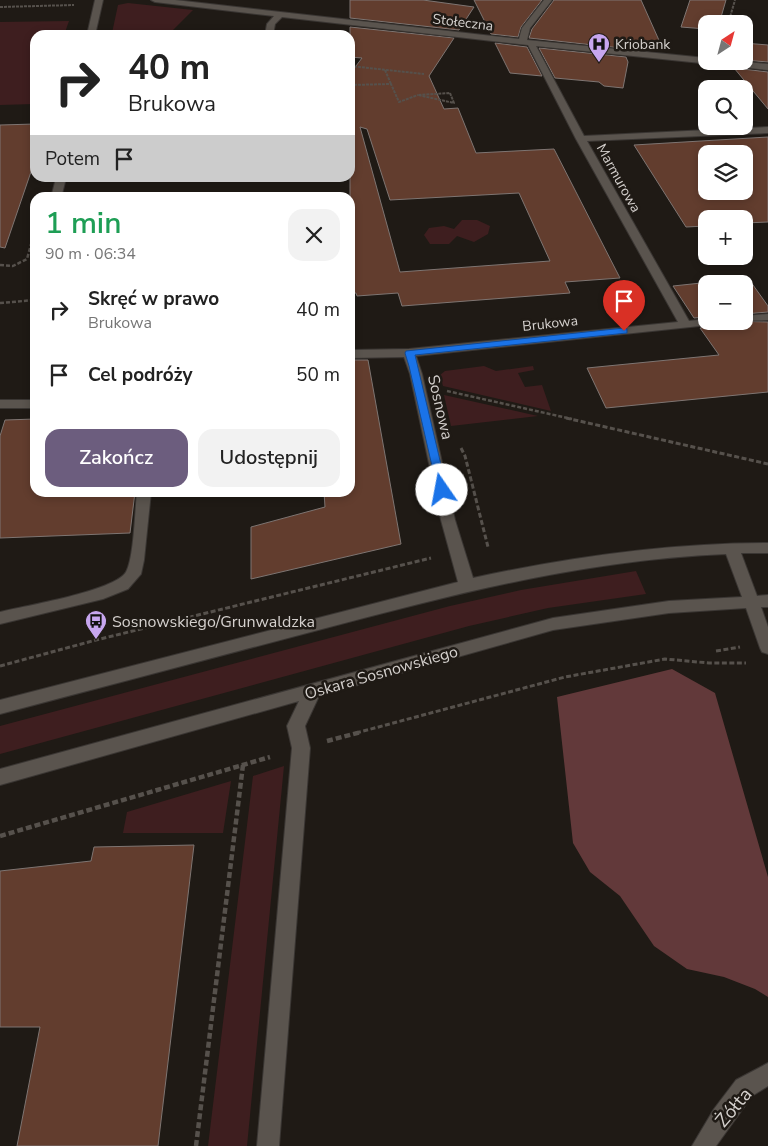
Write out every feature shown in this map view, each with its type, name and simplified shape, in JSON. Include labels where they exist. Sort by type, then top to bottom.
[{"type":"street","points":[[93,30],[99,0]]},
{"type":"street","name":"Stołeczna","points":[[155,0],[526,43],[768,67]]},
{"type":"street","points":[[526,43],[526,28],[548,0]]},
{"type":"street","points":[[270,30],[271,24],[279,15]]},
{"type":"street","name":"Marmurowa","points":[[526,43],[685,325]]},
{"type":"street","points":[[581,139],[768,130]]},
{"type":"street","points":[[753,319],[768,317]]},
{"type":"street","name":"Brukowa","points":[[409,353],[698,324]]},
{"type":"street","points":[[355,354],[409,353]]},
{"type":"street","name":"Sosnowa","points":[[409,353],[418,384],[448,520],[459,563],[467,585]]},
{"type":"street","points":[[0,404],[30,404]]},
{"type":"street","points":[[0,618],[103,593],[123,585],[133,574],[143,497]]},
{"type":"street","points":[[731,547],[760,601],[768,648]]},
{"type":"street","points":[[0,707],[530,570],[590,561],[731,547],[768,548]]},
{"type":"street","name":"Oskara Sosnowskiego","points":[[0,777],[553,624],[669,607],[760,601]]},
{"type":"street","points":[[268,1146],[301,748],[296,726],[312,692]]},
{"type":"street","name":"Żółta","points":[[703,1146],[744,1088],[768,1074]]},
{"type":"path","points":[[731,15],[735,0]]},
{"type":"path","points":[[0,7],[82,4]]},
{"type":"path","points":[[355,67],[424,74]]},
{"type":"path","points":[[385,70],[399,102],[410,96],[418,95],[450,93],[454,103],[418,95]]},
{"type":"path","points":[[355,85],[391,84]]},
{"type":"path","points":[[0,265],[13,266],[27,259],[30,248]]},
{"type":"path","points":[[0,303],[30,300]]},
{"type":"path","points":[[446,391],[768,464]]},
{"type":"path","points":[[461,448],[465,456],[488,547]]},
{"type":"path","points":[[0,666],[96,640],[286,595],[436,556]]},
{"type":"path","points":[[0,836],[301,748],[565,677],[665,659],[723,662]]},
{"type":"path","points":[[196,1146],[243,765]]},
{"type":"shaded area","points":[[128,3],[193,10],[173,30],[113,30],[118,5]]},
{"type":"shaded area","points":[[69,21],[66,30],[30,30],[30,104],[0,105],[0,22]]},
{"type":"shaded area","points":[[462,220],[477,220],[490,226],[488,234],[474,242],[457,236],[449,244],[430,244],[424,235],[429,228],[444,226],[454,229]]},
{"type":"shaded area","points":[[484,366],[496,371],[533,366],[534,370],[518,373],[525,387],[542,385],[551,411],[443,386],[440,375],[445,371]]},
{"type":"shaded area","points":[[444,395],[538,416],[451,426]]},
{"type":"shaded area","points":[[636,571],[646,594],[548,608],[469,626],[0,754],[0,726],[450,606],[521,590]]},
{"type":"shaded area","points":[[672,669],[715,693],[768,877],[768,997],[755,989],[724,977],[687,969],[654,946],[620,896],[590,872],[573,843],[557,697]]},
{"type":"shaded area","points":[[284,766],[247,1146],[208,1146],[253,776]]},
{"type":"shaded area","points":[[231,781],[223,833],[123,833],[127,812]]},
{"type":"building","points":[[350,0],[423,0],[474,7],[459,30],[350,18]]},
{"type":"building","points":[[474,0],[542,0],[521,27],[518,37],[491,34]]},
{"type":"building","points":[[554,0],[641,0],[662,47],[619,44],[621,48],[529,38],[532,29]]},
{"type":"building","points":[[690,0],[726,0],[722,15],[698,15],[698,28],[681,27]]},
{"type":"building","points":[[350,27],[454,38],[429,76],[444,109],[458,108],[476,153],[554,149],[620,278],[565,282],[570,293],[402,306],[398,293],[357,296],[355,293],[355,192],[350,192],[350,182],[355,182],[355,67],[362,58],[355,57],[355,30],[350,30]],"holes":[[[360,127],[367,129],[390,200],[519,193],[550,261],[400,272]]]},
{"type":"building","points":[[495,43],[527,47],[542,76],[510,73]]},
{"type":"building","points":[[753,44],[768,45],[768,62],[753,61]]},
{"type":"building","points":[[539,48],[626,57],[628,62],[623,88],[604,86],[599,82],[555,78]]},
{"type":"building","points":[[736,70],[768,72],[768,109],[753,91],[753,80],[744,80]]},
{"type":"building","points":[[30,124],[30,175],[5,248],[0,247],[0,125]]},
{"type":"building","points":[[768,137],[768,222],[753,223],[753,210],[698,210],[698,226],[686,227],[634,145]]},
{"type":"building","points":[[698,283],[698,318],[694,318],[673,286]]},
{"type":"building","points":[[753,285],[768,306],[768,312],[753,313]]},
{"type":"building","points":[[753,322],[768,322],[768,392],[606,408],[587,368],[719,355],[701,330],[753,330]]},
{"type":"building","points":[[355,360],[368,360],[401,544],[251,579],[251,527],[325,507],[324,497],[355,497]]},
{"type":"building","points":[[30,419],[30,497],[134,497],[130,533],[0,538],[0,436],[5,420]]},
{"type":"building","points":[[194,845],[158,1146],[17,1146],[40,1027],[0,1027],[0,871],[91,861],[94,847]]},
{"type":"place","name":"Kriobank","points":[[599,63]]},
{"type":"place","name":"Sosnowskiego/Grunwaldzka","points":[[96,640]]},
{"type":"route","points":[[442,490],[414,366],[409,353],[624,331]]}]
